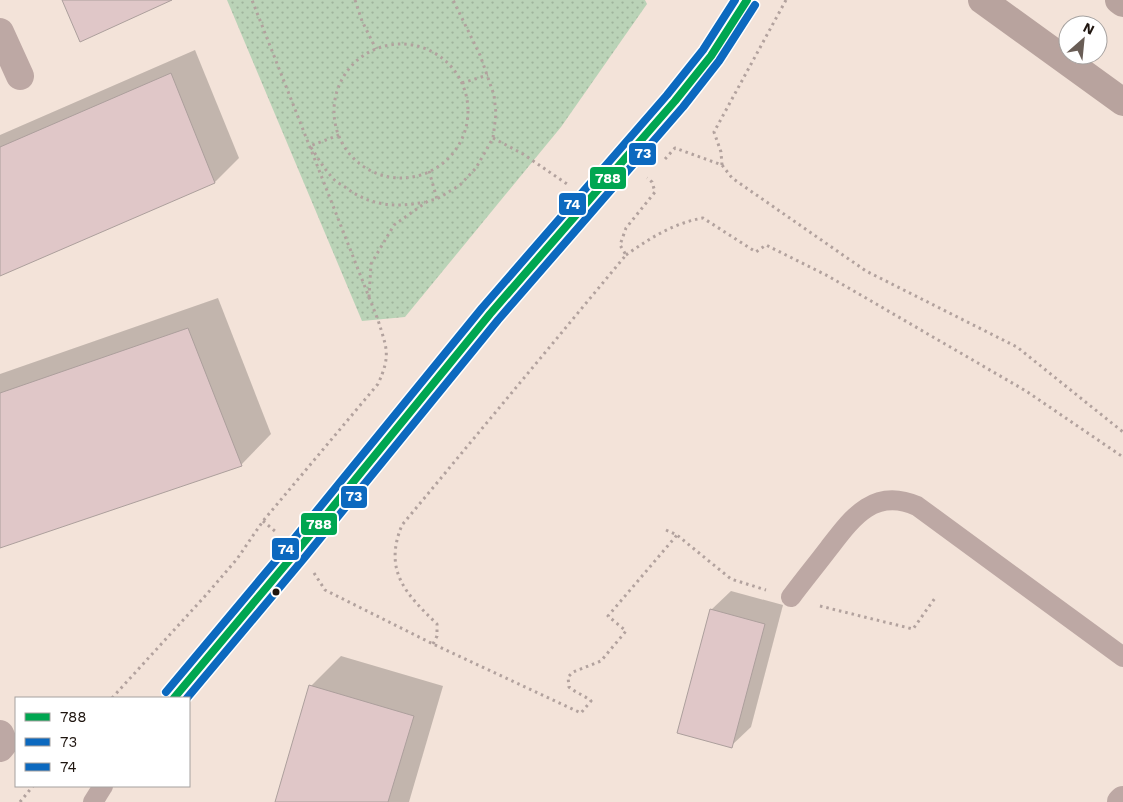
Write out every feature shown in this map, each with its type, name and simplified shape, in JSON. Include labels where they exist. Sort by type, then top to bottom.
[{"type":"highway","points":[[982,0],[1123,102]]},
{"type":"highway","points":[[1119,0],[1123,3]]},
{"type":"street","points":[[0,32],[20,76]]},
{"type":"street","points":[[0,734],[4,744],[0,748]]},
{"type":"lane","points":[[175,697],[297,551],[490,314],[676,101],[706,62],[747,0]]},
{"type":"lane","points":[[790,598],[849,522],[862,510],[890,500],[909,502],[1123,657]]},
{"type":"lane","points":[[93,802],[102,787]]},
{"type":"path","points":[[113,697],[206,595],[237,558],[263,521],[378,384],[385,369],[387,351],[378,320],[252,0]]},
{"type":"path","points":[[355,0],[362,21],[376,50]]},
{"type":"path","points":[[310,146],[331,177],[356,196],[390,206],[407,206],[437,199],[460,185],[476,168],[493,138],[496,114],[494,95],[488,75],[453,0]]},
{"type":"path","points":[[722,165],[721,152],[714,132],[786,0]]},
{"type":"path","points":[[411,44],[432,51],[450,64],[462,83],[468,105],[467,127],[458,147],[443,164],[423,175],[402,178],[380,175],[360,164],[345,148],[336,128],[334,106],[339,85],[350,66],[368,52],[376,50],[388,45],[411,44]]},
{"type":"path","points":[[462,83],[488,75]]},
{"type":"path","points":[[310,146],[339,135]]},
{"type":"path","points":[[493,138],[523,154],[572,187]]},
{"type":"path","points":[[664,160],[675,148],[722,165],[732,178],[866,272],[1017,347],[1123,432]]},
{"type":"path","points":[[429,171],[437,199]]},
{"type":"path","points":[[641,185],[653,172]]},
{"type":"path","points":[[626,255],[620,245],[626,228],[655,192],[652,182],[647,178]]},
{"type":"path","points":[[369,300],[371,264],[394,225],[428,201]]},
{"type":"path","points":[[433,644],[437,636],[437,624],[410,598],[399,578],[395,557],[397,537],[402,524],[626,255],[653,236],[687,221],[703,218],[756,252],[766,245],[828,276],[1026,391],[1123,458]]},
{"type":"path","points":[[263,521],[282,537]]},
{"type":"path","points":[[666,530],[677,535],[731,579],[767,590]]},
{"type":"path","points":[[313,565],[314,574],[325,590],[433,644],[581,712],[591,701],[569,687],[568,677],[573,672],[600,661],[626,631],[608,616],[677,535]]},
{"type":"path","points":[[818,605],[913,629],[935,598]]},
{"type":"path","points":[[20,802],[32,787]]},
{"type":"green space","points":[[227,0],[645,0],[647,4],[561,127],[405,317],[362,321]]},
{"type":"building","points":[[62,0],[172,0],[80,42]]},
{"type":"building","points":[[171,73],[215,183],[0,276],[0,147]]},
{"type":"building","points":[[188,328],[242,466],[0,548],[0,393]]},
{"type":"building","points":[[710,609],[765,624],[732,748],[677,733]]},
{"type":"building","points":[[309,685],[414,716],[388,802],[275,802]]},
{"type":"transit line","name":"74","points":[[166,692],[289,545],[482,308],[667,95],[703,50],[735,0]]},
{"type":"transit line","name":"788","points":[[175,697],[297,551],[490,314],[675,101],[711,56],[747,0]]},
{"type":"transit line","name":"73","points":[[188,697],[305,557],[498,320],[683,107],[719,61],[755,5]]}]
